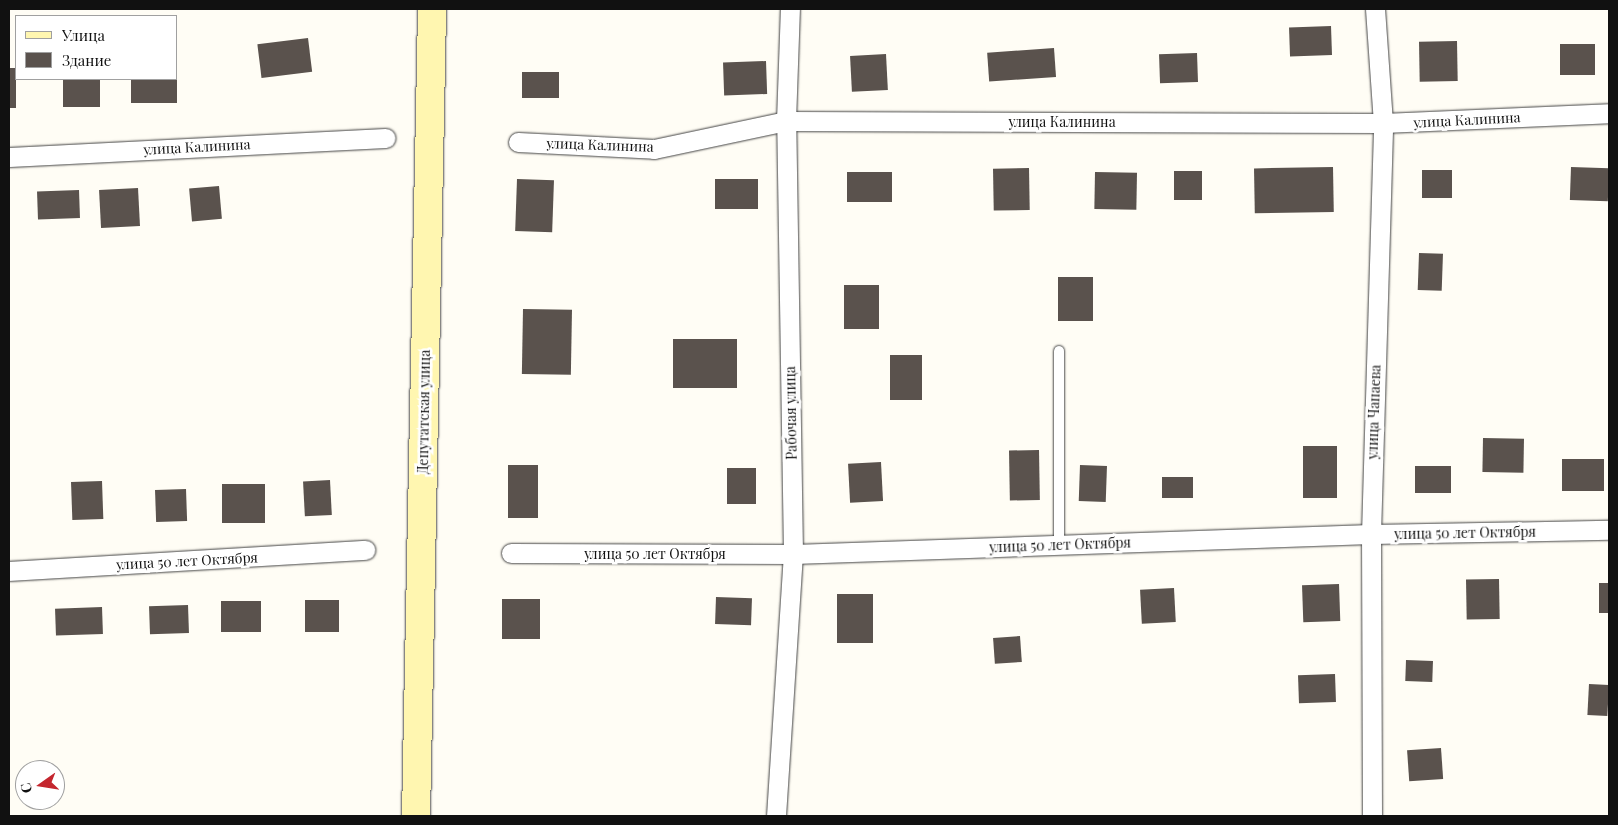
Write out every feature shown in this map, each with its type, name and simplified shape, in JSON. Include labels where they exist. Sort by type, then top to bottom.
[{"type":"main road","name":"Депутатская улица","points":[[416,816],[432,9]]},
{"type":"street","name":"Рабочая улица","points":[[776,816],[793,554],[786,121],[790,9]]},
{"type":"street","name":"улица Чапаева","points":[[1372,816],[1371,534],[1383,124],[1375,9]]},
{"type":"street","name":"улица Калинина","points":[[518,142],[654,149],[786,121],[1383,124],[1609,113]]},
{"type":"street","name":"улица Калинина","points":[[9,157],[386,138]]},
{"type":"street","name":"улица 50 лет Октября","points":[[510,553],[793,554],[1371,534],[1609,530]]},
{"type":"street","name":"улица 50 лет Октября","points":[[9,571],[365,550]]},
{"type":"lane","points":[[1059,351],[1059,545]]},
{"type":"building","points":[[1331,26],[1332,55],[1290,56],[1289,27]]},
{"type":"building","points":[[308,38],[312,72],[262,78],[257,44]]},
{"type":"building","points":[[1457,41],[1458,81],[1420,82],[1419,42]]},
{"type":"building","points":[[1560,44],[1595,44],[1595,75],[1560,75]]},
{"type":"building","points":[[1054,48],[1056,77],[989,82],[987,53]]},
{"type":"building","points":[[1197,53],[1198,82],[1160,83],[1159,54]]},
{"type":"building","points":[[886,54],[888,90],[852,92],[850,56]]},
{"type":"building","points":[[766,61],[767,94],[724,95],[723,63]]},
{"type":"building","points":[[9,68],[15,68],[16,108],[9,108]]},
{"type":"building","points":[[522,72],[559,72],[559,98],[522,98]]},
{"type":"building","points":[[63,80],[100,80],[100,107],[63,107]]},
{"type":"building","points":[[131,80],[177,80],[177,103],[131,103]]},
{"type":"building","points":[[1333,167],[1334,212],[1255,213],[1254,168]]},
{"type":"building","points":[[1571,167],[1609,168],[1608,201],[1570,200]]},
{"type":"building","points":[[1029,168],[1030,210],[994,211],[993,169]]},
{"type":"building","points":[[1422,170],[1452,170],[1452,198],[1422,198]]},
{"type":"building","points":[[1174,171],[1202,171],[1202,200],[1174,200]]},
{"type":"building","points":[[847,172],[892,172],[892,202],[847,202]]},
{"type":"building","points":[[1095,172],[1137,173],[1136,210],[1094,209]]},
{"type":"building","points":[[517,179],[554,180],[552,232],[515,231]]},
{"type":"building","points":[[715,179],[758,179],[758,209],[715,209]]},
{"type":"building","points":[[219,186],[222,219],[192,221],[189,189]]},
{"type":"building","points":[[138,188],[140,226],[101,228],[99,190]]},
{"type":"building","points":[[79,190],[80,218],[38,219],[37,191]]},
{"type":"building","points":[[1419,253],[1443,254],[1442,291],[1418,290]]},
{"type":"building","points":[[1058,277],[1093,277],[1093,321],[1058,321]]},
{"type":"building","points":[[844,285],[879,285],[879,329],[844,329]]},
{"type":"building","points":[[523,309],[572,310],[571,375],[522,374]]},
{"type":"building","points":[[673,339],[737,339],[737,388],[673,388]]},
{"type":"building","points":[[890,355],[922,355],[922,400],[890,400]]},
{"type":"building","points":[[1483,438],[1524,439],[1523,473],[1482,472]]},
{"type":"building","points":[[1303,446],[1337,446],[1337,498],[1303,498]]},
{"type":"building","points":[[1039,450],[1040,500],[1010,501],[1009,451]]},
{"type":"building","points":[[1562,459],[1604,459],[1604,491],[1562,491]]},
{"type":"building","points":[[881,462],[883,501],[850,503],[848,464]]},
{"type":"building","points":[[508,465],[538,465],[538,518],[508,518]]},
{"type":"building","points":[[1080,465],[1107,466],[1106,502],[1079,501]]},
{"type":"building","points":[[1415,466],[1451,466],[1451,493],[1415,493]]},
{"type":"building","points":[[727,468],[756,468],[756,504],[727,504]]},
{"type":"building","points":[[1162,477],[1193,477],[1193,498],[1162,498]]},
{"type":"building","points":[[330,480],[332,515],[305,516],[303,481]]},
{"type":"building","points":[[102,481],[103,519],[72,520],[71,482]]},
{"type":"building","points":[[222,484],[265,484],[265,523],[222,523]]},
{"type":"building","points":[[186,489],[187,521],[156,522],[155,490]]},
{"type":"building","points":[[1499,579],[1500,619],[1467,620],[1466,580]]},
{"type":"building","points":[[1599,583],[1609,583],[1609,613],[1599,613]]},
{"type":"building","points":[[1339,584],[1340,621],[1303,622],[1302,585]]},
{"type":"building","points":[[1174,588],[1176,622],[1142,624],[1140,590]]},
{"type":"building","points":[[837,594],[873,594],[873,643],[837,643]]},
{"type":"building","points":[[716,597],[752,598],[751,625],[715,624]]},
{"type":"building","points":[[502,599],[540,599],[540,639],[502,639]]},
{"type":"building","points":[[305,600],[339,600],[339,632],[305,632]]},
{"type":"building","points":[[221,601],[261,601],[261,632],[221,632]]},
{"type":"building","points":[[188,605],[189,633],[150,634],[149,606]]},
{"type":"building","points":[[102,607],[103,634],[56,636],[55,609]]},
{"type":"building","points":[[1020,636],[1022,662],[995,664],[993,638]]},
{"type":"building","points":[[1406,660],[1433,661],[1432,682],[1405,681]]},
{"type":"building","points":[[1335,674],[1336,702],[1299,703],[1298,675]]},
{"type":"building","points":[[1589,684],[1609,685],[1607,716],[1587,715]]},
{"type":"building","points":[[1441,748],[1443,779],[1409,781],[1407,750]]}]
